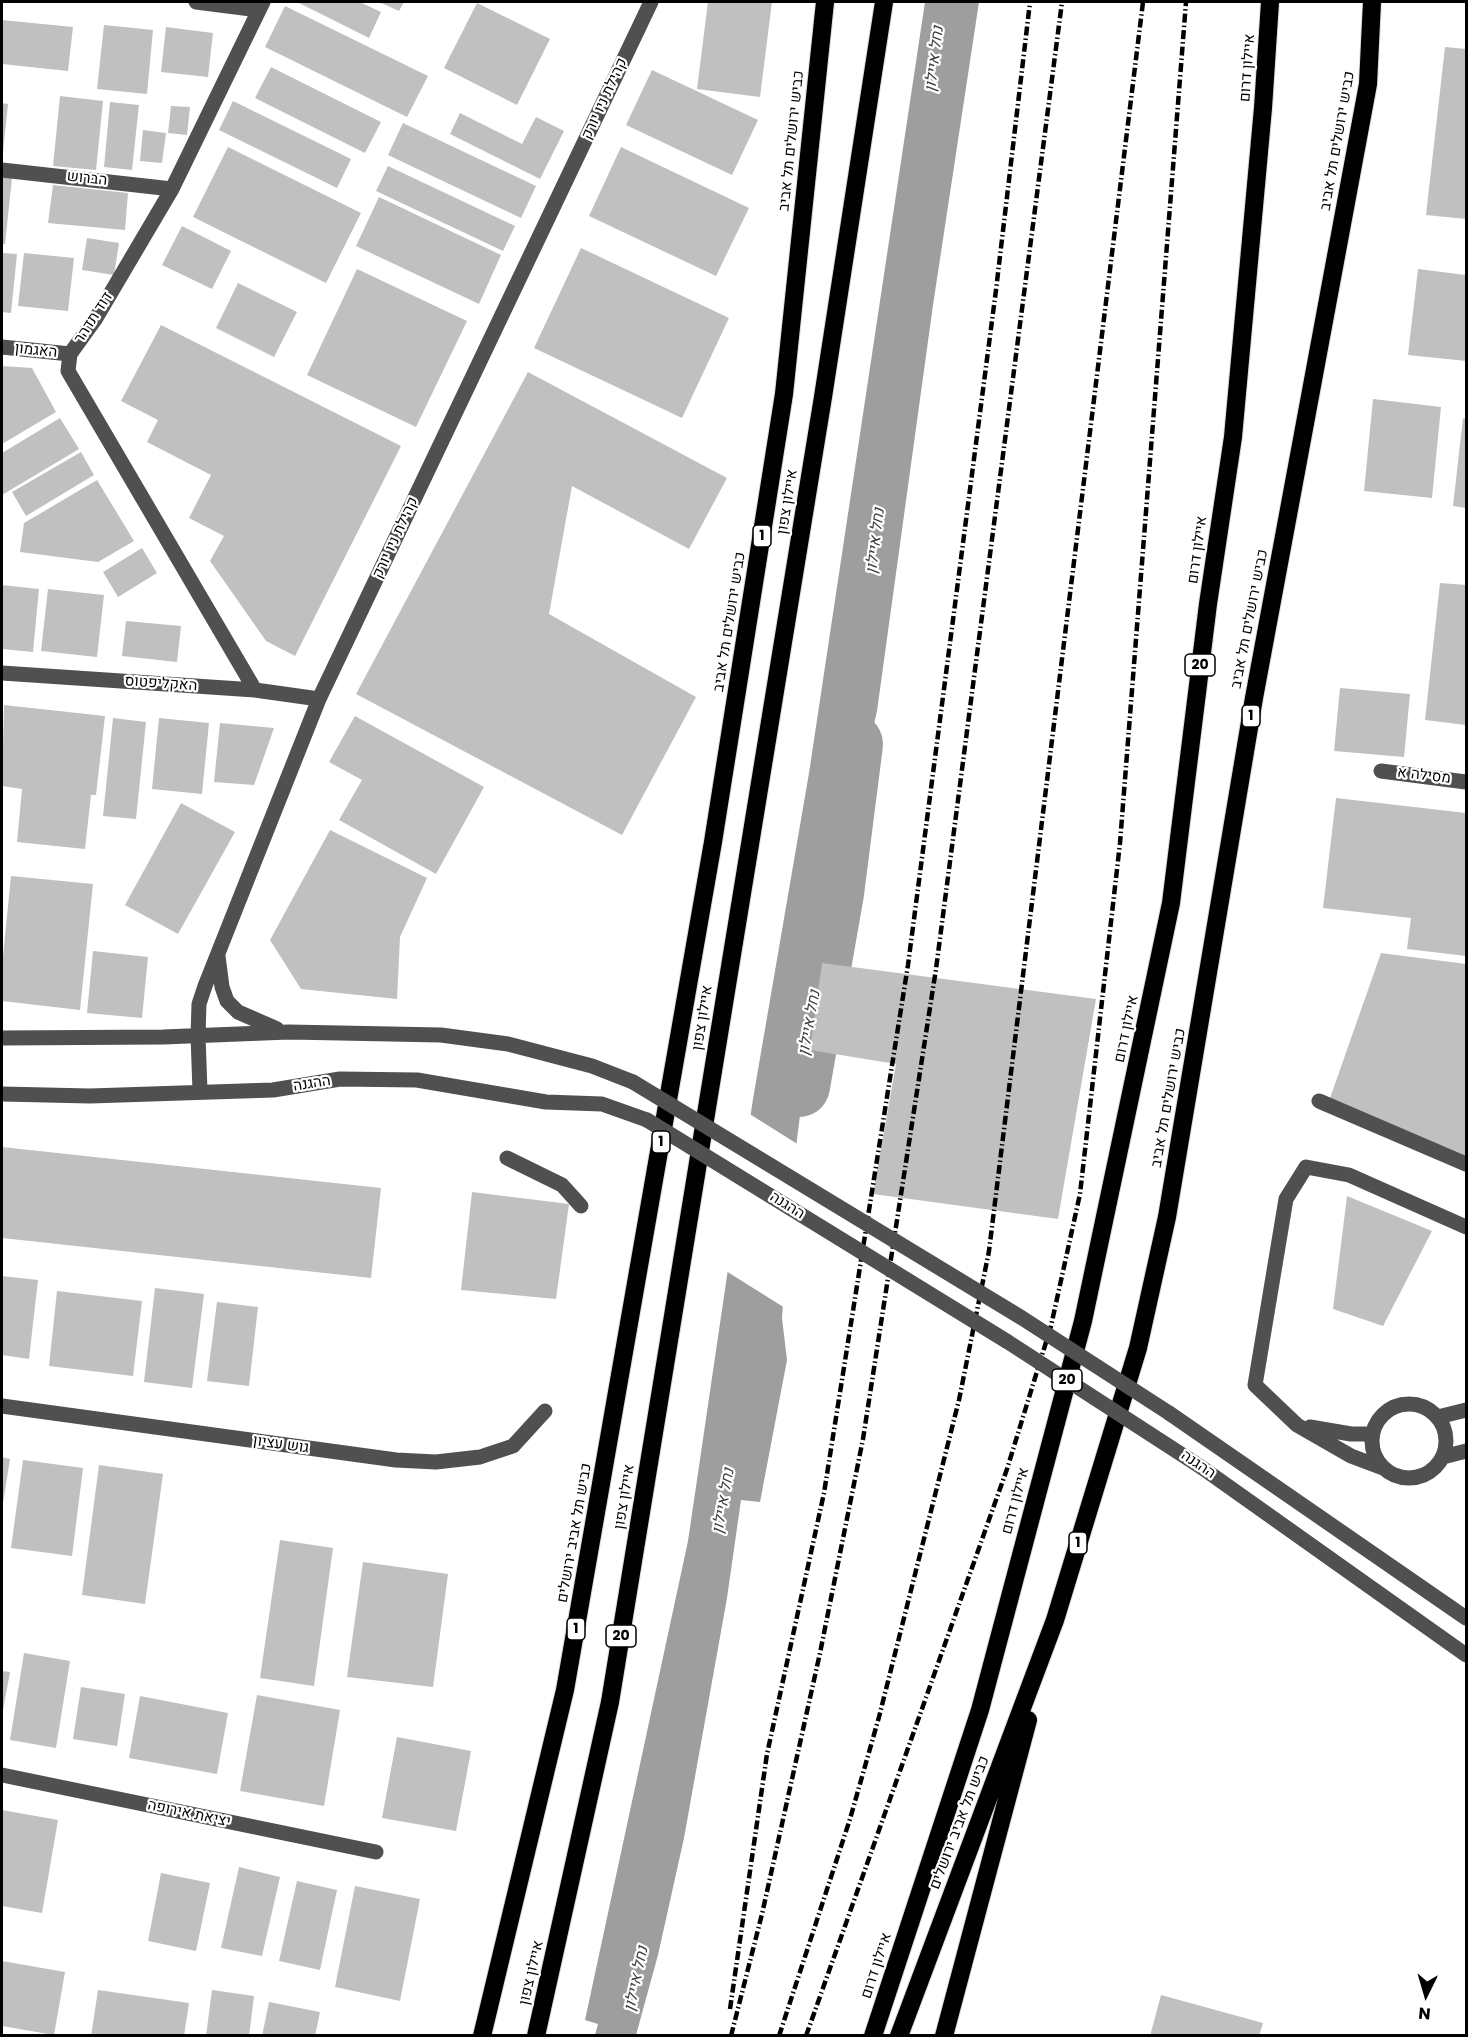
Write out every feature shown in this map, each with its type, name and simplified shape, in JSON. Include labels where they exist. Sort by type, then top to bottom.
[{"type":"highway","name":"כביש ירושלים תל אביב","points":[[674,1067],[713,842],[784,394],[825,2]]},
{"type":"highway","name":"איילון צפון","points":[[536,2036],[610,1702],[823,398],[884,2]]},
{"type":"highway","name":"איילון דרום","points":[[873,2036],[980,1710],[1083,1321],[1169,914],[1208,604],[1233,437],[1263,108],[1270,2]]},
{"type":"highway","name":"כביש ירושלים תל אביב","points":[[1138,1348],[1167,1217],[1254,698],[1368,84],[1372,2]]},
{"type":"highway","points":[[1368,84],[1381,2]]},
{"type":"highway","name":"כביש תל אביב ירושלים","points":[[482,2036],[565,1690],[674,1067]]},
{"type":"highway","name":"כביש תל אביב ירושלים","points":[[899,2036],[1055,1620],[1138,1348]]},
{"type":"highway","points":[[944,2036],[1055,1620]]},
{"type":"street","points":[[196,2],[261,6]]},
{"type":"street","name":"קהילת ניו יורק","points":[[200,1091],[199,1004],[319,699],[651,2]]},
{"type":"street","name":"דוד תדהר","points":[[255,690],[68,371],[70,354],[96,318],[172,189],[261,6]]},
{"type":"street","name":"הברוש","points":[[2,170],[172,189]]},
{"type":"street","name":"האגמון","points":[[2,347],[70,354]]},
{"type":"street","name":"האקליפטוס","points":[[2,673],[255,690],[319,699]]},
{"type":"street","name":"מסילה א","points":[[1381,771],[1467,782]]},
{"type":"street","points":[[218,956],[222,987],[227,1001],[238,1012],[256,1022],[289,1032]]},
{"type":"street","name":"ההגנה","points":[[2,1038],[198,1036],[289,1032],[441,1035],[508,1044],[592,1066],[633,1082],[1037,1327],[1170,1413],[1467,1618]]},
{"type":"street","name":"ההגנה","points":[[2,1094],[90,1096],[273,1090],[340,1079],[417,1080],[546,1102],[602,1104],[647,1120],[998,1336],[1201,1467],[1467,1655]]},
{"type":"street","points":[[1319,1101],[1467,1164]]},
{"type":"street","points":[[507,1158],[562,1185],[580,1206]]},
{"type":"street","points":[[1383,1468],[1376,1458],[1372,1434],[1377,1421],[1386,1410],[1399,1405],[1420,1406],[1438,1417],[1445,1429],[1447,1443],[1443,1457],[1435,1468],[1423,1475],[1409,1478],[1395,1475],[1352,1456],[1297,1425],[1255,1385],[1286,1199],[1306,1167],[1349,1175],[1467,1227]]},
{"type":"street","name":"גוש עציון","points":[[2,1406],[396,1460],[436,1462],[480,1457],[513,1446],[545,1411]]},
{"type":"street","points":[[1438,1417],[1467,1410]]},
{"type":"street","points":[[1297,1425],[1351,1434],[1372,1434]]},
{"type":"street","points":[[1443,1457],[1467,1451]]},
{"type":"street","name":"יציאת אירופה","points":[[2,1775],[376,1852]]},
{"type":"water","points":[[925,2],[979,2],[933,305],[877,711],[850,829],[836,828],[791,1187],[782,1318],[787,1360],[760,1502],[741,1500],[727,1598],[684,1838],[658,1955],[636,2035],[595,2035],[598,2024],[585,2020],[688,1541],[753,1099],[809,773]]},
{"type":"pier","points":[[748,1113],[799,1145],[785,1308],[726,1271]]},
{"type":"building","points":[[297,2],[360,2],[381,12],[369,38]]},
{"type":"building","points":[[379,2],[404,2],[399,11]]},
{"type":"building","points":[[708,2],[772,2],[760,97],[697,89]]},
{"type":"building","points":[[477,3],[550,39],[517,105],[444,68]]},
{"type":"building","points":[[285,6],[428,76],[407,117],[265,47]]},
{"type":"building","points":[[2,20],[73,27],[68,71],[2,64]]},
{"type":"building","points":[[104,25],[153,30],[147,94],[97,89]]},
{"type":"building","points":[[166,27],[213,33],[208,77],[161,72]]},
{"type":"building","points":[[1445,47],[1466,49],[1466,219],[1426,215]]},
{"type":"building","points":[[271,67],[381,122],[365,153],[255,98]]},
{"type":"building","points":[[652,70],[758,120],[732,175],[626,125]]},
{"type":"building","points":[[60,96],[103,101],[96,170],[53,166]]},
{"type":"building","points":[[233,101],[351,159],[337,188],[219,130]]},
{"type":"building","points":[[110,102],[139,105],[132,170],[104,167]]},
{"type":"building","points":[[2,103],[8,104],[3,152],[2,152]]},
{"type":"building","points":[[171,106],[190,107],[187,135],[168,133]]},
{"type":"building","points":[[460,113],[522,144],[536,117],[564,131],[540,179],[450,134]]},
{"type":"building","points":[[403,123],[536,186],[521,218],[388,155]]},
{"type":"building","points":[[143,130],[166,133],[162,163],[140,161]]},
{"type":"building","points":[[228,147],[361,213],[326,283],[193,217]]},
{"type":"building","points":[[621,147],[749,208],[716,276],[589,216]]},
{"type":"building","points":[[388,166],[515,226],[503,251],[376,191]]},
{"type":"building","points":[[2,177],[12,178],[5,244],[2,244]]},
{"type":"building","points":[[53,185],[128,193],[125,230],[48,223]]},
{"type":"building","points":[[379,197],[501,255],[479,304],[356,246]]},
{"type":"building","points":[[182,226],[231,251],[212,289],[162,265]]},
{"type":"building","points":[[87,238],[119,243],[114,275],[82,270]]},
{"type":"building","points":[[581,248],[729,318],[682,418],[534,348]]},
{"type":"building","points":[[2,253],[17,254],[11,313],[2,312]]},
{"type":"building","points":[[24,253],[74,258],[68,311],[18,306]]},
{"type":"building","points":[[357,269],[467,321],[416,427],[307,375]]},
{"type":"building","points":[[1418,269],[1466,275],[1466,361],[1408,355]]},
{"type":"building","points":[[238,283],[297,312],[274,357],[216,328]]},
{"type":"building","points":[[161,325],[401,446],[295,656],[266,641],[210,561],[224,536],[189,518],[211,475],[147,442],[158,420],[121,401]]},
{"type":"building","points":[[2,366],[32,368],[56,412],[2,444]]},
{"type":"building","points":[[528,372],[727,478],[689,549],[572,486],[549,614],[696,697],[622,835],[356,694]]},
{"type":"building","points":[[1373,399],[1441,407],[1432,498],[1364,491]]},
{"type":"building","points":[[60,418],[79,449],[2,495],[2,453]]},
{"type":"building","points":[[1463,418],[1466,419],[1466,508],[1453,506]]},
{"type":"building","points":[[81,452],[94,475],[26,516],[12,492]]},
{"type":"building","points":[[97,480],[134,541],[98,562],[20,552],[24,523]]},
{"type":"building","points":[[142,548],[157,573],[118,597],[103,572]]},
{"type":"building","points":[[1440,583],[1466,585],[1466,725],[1425,720]]},
{"type":"building","points":[[2,585],[39,589],[33,652],[2,649]]},
{"type":"building","points":[[48,589],[104,595],[97,657],[41,651]]},
{"type":"building","points":[[126,621],[181,626],[177,662],[122,656]]},
{"type":"building","points":[[1340,688],[1410,694],[1404,757],[1334,751]]},
{"type":"building","points":[[4,705],[105,716],[96,795],[91,795],[85,849],[17,842],[22,789],[2,786]]},
{"type":"building","points":[[355,716],[484,787],[436,874],[339,820],[362,780],[329,762]]},
{"type":"building","points":[[113,718],[146,722],[136,819],[103,816]]},
{"type":"building","points":[[159,718],[209,723],[202,794],[152,789]]},
{"type":"building","points":[[220,723],[274,728],[254,785],[214,782]]},
{"type":"building","points":[[1336,798],[1466,813],[1466,956],[1407,949],[1411,918],[1323,908]]},
{"type":"building","points":[[181,803],[235,832],[178,934],[125,905]]},
{"type":"building","points":[[330,830],[427,878],[400,937],[397,999],[301,989],[270,940]]},
{"type":"building","points":[[11,876],[93,884],[80,1010],[2,1001],[2,966]]},
{"type":"building","points":[[93,951],[148,957],[142,1018],[87,1013]]},
{"type":"building","points":[[1381,953],[1466,964],[1466,1161],[1329,1101]]},
{"type":"building","points":[[822,963],[1096,999],[1058,1219],[873,1194],[896,1064],[810,1050]]},
{"type":"building","points":[[2,1147],[381,1188],[371,1278],[2,1238]]},
{"type":"building","points":[[472,1192],[569,1204],[556,1299],[461,1290]]},
{"type":"building","points":[[1347,1196],[1432,1231],[1383,1326],[1333,1309]]},
{"type":"building","points":[[2,1276],[38,1280],[29,1359],[2,1355]]},
{"type":"building","points":[[155,1288],[204,1294],[192,1388],[144,1382]]},
{"type":"building","points":[[57,1291],[142,1301],[133,1376],[49,1366]]},
{"type":"building","points":[[217,1302],[258,1307],[249,1386],[207,1381]]},
{"type":"building","points":[[2,1457],[10,1459],[3,1503],[2,1502]]},
{"type":"building","points":[[23,1460],[83,1468],[72,1556],[11,1548]]},
{"type":"building","points":[[99,1465],[163,1474],[145,1604],[82,1595]]},
{"type":"building","points":[[280,1540],[333,1548],[314,1686],[260,1678]]},
{"type":"building","points":[[363,1562],[448,1574],[433,1687],[347,1677]]},
{"type":"building","points":[[24,1653],[70,1661],[56,1748],[10,1740]]},
{"type":"building","points":[[2,1671],[10,1672],[3,1710],[2,1710]]},
{"type":"building","points":[[81,1687],[125,1694],[117,1746],[73,1739]]},
{"type":"building","points":[[257,1695],[340,1710],[324,1806],[240,1791]]},
{"type":"building","points":[[140,1696],[228,1713],[217,1774],[129,1758]]},
{"type":"building","points":[[397,1737],[471,1751],[456,1831],[382,1818]]},
{"type":"building","points":[[2,1810],[58,1820],[42,1913],[2,1906]]},
{"type":"building","points":[[239,1867],[280,1877],[262,1956],[221,1948]]},
{"type":"building","points":[[161,1873],[210,1883],[196,1951],[148,1941]]},
{"type":"building","points":[[297,1881],[337,1890],[320,1970],[279,1961]]},
{"type":"building","points":[[355,1886],[420,1899],[400,2001],[335,1987]]},
{"type":"building","points":[[2,1961],[65,1972],[54,2035],[2,2026]]},
{"type":"building","points":[[98,1990],[189,2003],[184,2036],[91,2036]]},
{"type":"building","points":[[212,1990],[254,1996],[249,2036],[206,2036]]},
{"type":"building","points":[[1161,1995],[1263,2023],[1259,2036],[1150,2036]]},
{"type":"building","points":[[269,2002],[320,2012],[315,2036],[262,2036]]},
{"type":"waterway","name":"נחל איילון","points":[[799,1086],[833,893],[852,744]]},
{"type":"railway","points":[[730,2009],[767,1754],[824,1493],[908,965],[996,290],[1030,2]]},
{"type":"railway","points":[[731,2036],[762,1914],[820,1653],[863,1439],[936,969],[1062,2]]},
{"type":"railway","points":[[779,2036],[850,1819],[879,1717],[959,1400],[989,1251],[1143,2]]},
{"type":"railway","points":[[806,2036],[1007,1469],[1051,1326],[1080,1194],[1120,843],[1186,2]]}]
